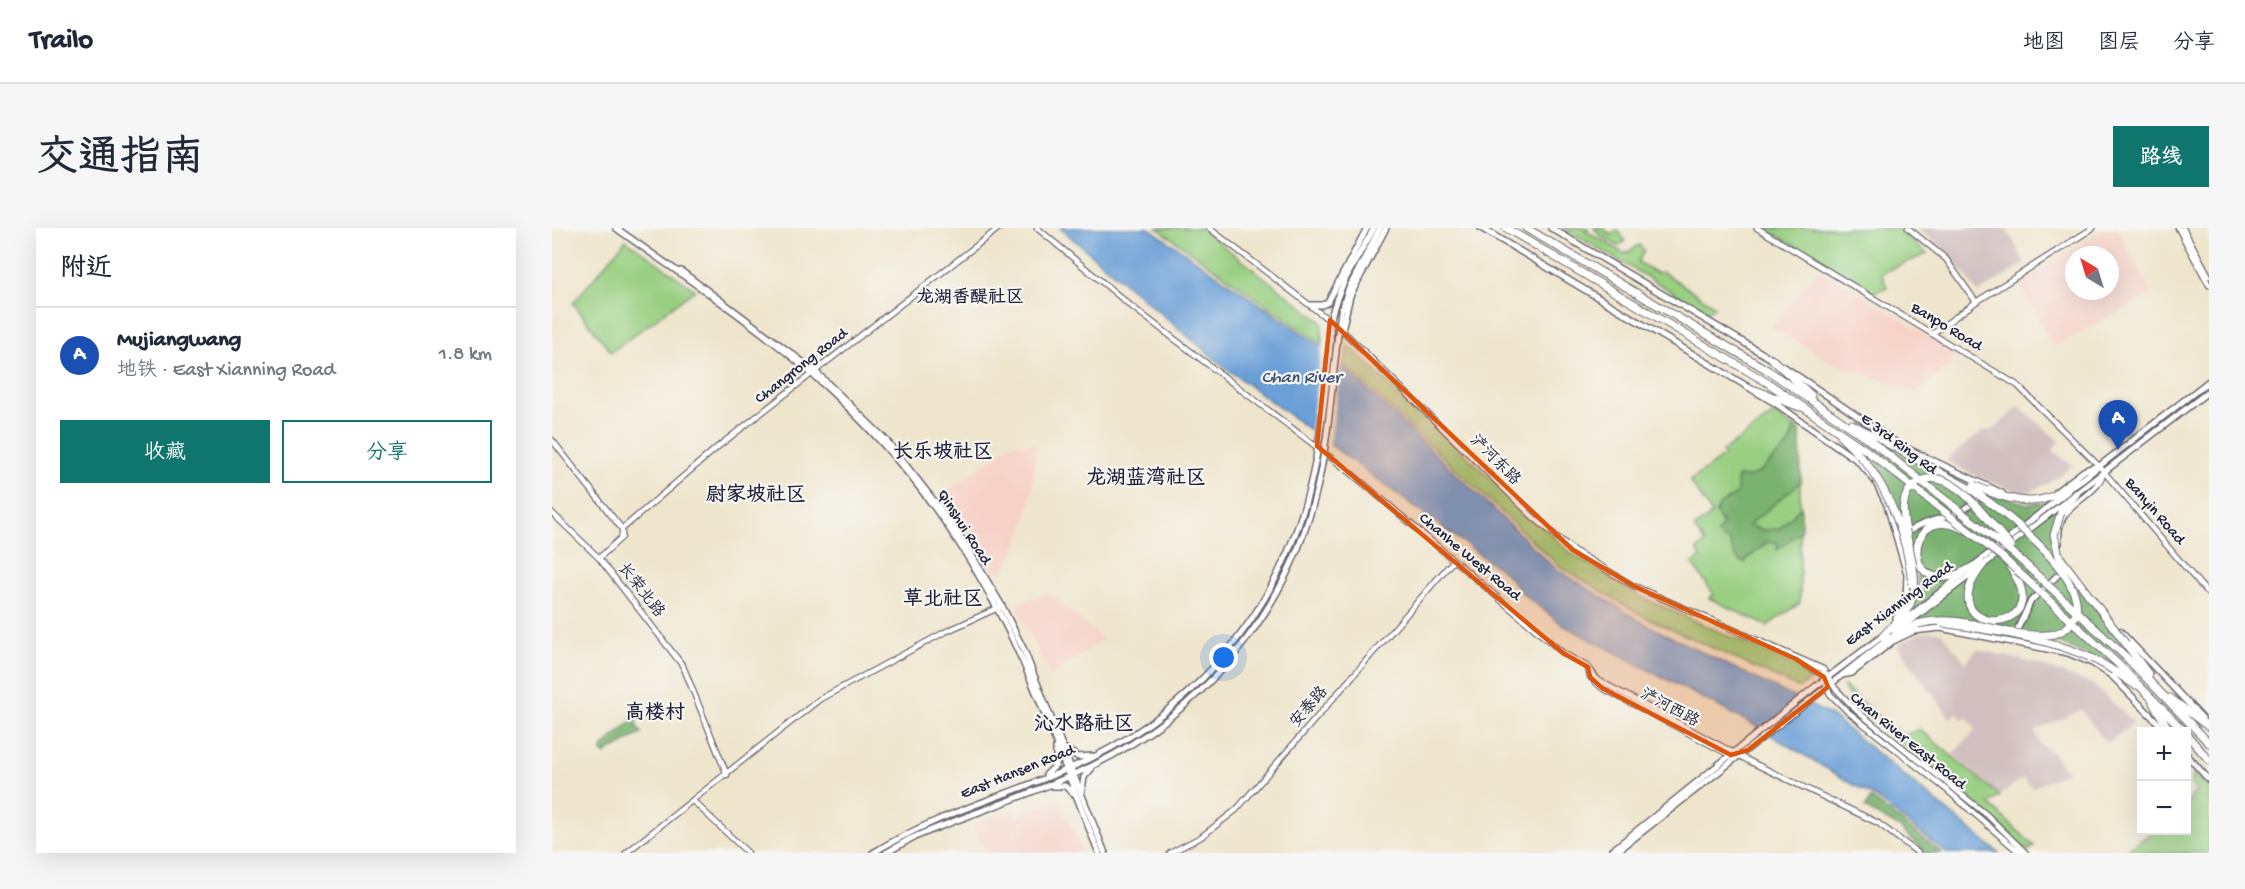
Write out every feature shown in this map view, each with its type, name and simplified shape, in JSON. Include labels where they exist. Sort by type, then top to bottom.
[{"type":"highway","name":"E 3rd Ring Rd","points":[[1506,228],[1768,383],[1867,451],[2002,557],[2116,667],[2149,694],[2179,727]]},
{"type":"highway","name":"E 3rd Ring Rd","points":[[1526,228],[1769,371],[1873,443],[1942,495],[2031,568],[2162,692],[2209,743]]},
{"type":"highway","points":[[1773,360],[1818,404]]},
{"type":"highway","points":[[1755,390],[1809,410]]},
{"type":"highway","points":[[1831,413],[1973,488],[2017,524],[2060,569],[2075,593],[2075,615],[2063,630],[2047,635],[1957,620],[1912,627],[1886,640]]},
{"type":"highway","points":[[1824,420],[1859,455],[1880,482],[1895,515],[1911,576],[1912,592],[1907,610]]},
{"type":"highway","points":[[1886,640],[1907,610],[1915,593],[1916,578],[1903,522],[1902,505],[1910,488],[1925,479],[1943,479],[1959,488],[2031,568]]},
{"type":"highway","points":[[1973,488],[1986,488],[2017,501],[2038,502],[2057,496],[2078,482]]},
{"type":"highway","points":[[2076,494],[2061,512],[2054,535],[2059,556],[2162,692],[2209,726]]},
{"type":"highway","points":[[1974,566],[1952,578],[1934,577],[1922,568],[1916,556],[1918,541],[1927,528],[1935,524],[1950,524],[1981,539]]},
{"type":"highway","points":[[1983,566],[1971,581],[1968,599],[1977,616],[1997,623],[2012,617],[2022,603],[2023,588],[2002,557]]},
{"type":"highway","points":[[1912,627],[1946,624],[2058,646],[2116,667]]},
{"type":"highway","points":[[2149,694],[2167,727]]},
{"type":"highway","name":"E 3rd Ring Rd","points":[[2191,740],[2209,760]]},
{"type":"main road","name":"Qinshui Road","points":[[616,228],[814,373]]},
{"type":"main road","name":"Qinshui Road","points":[[622,228],[814,373],[868,422],[913,472],[964,542],[1000,607],[1072,776],[1099,853]]},
{"type":"main road","points":[[1311,305],[1326,303],[1343,276],[1367,228]]},
{"type":"main road","name":"East Hansen Road","points":[[886,853],[948,822],[1037,790],[1105,760],[1179,711],[1213,680],[1252,632],[1269,607],[1296,555],[1315,498],[1321,446],[1348,290],[1374,228]]},
{"type":"main road","name":"East Hansen Road","points":[[873,853],[925,824],[1069,769],[1105,752],[1144,729],[1183,699],[1229,651],[1276,579],[1291,547],[1321,446],[1318,438],[1330,344],[1330,320],[1343,285],[1380,228]]},
{"type":"main road","points":[[1341,328],[1350,296],[1386,228]]},
{"type":"main road","points":[[1481,228],[1755,390],[1861,463],[1885,501],[1907,578],[1906,600],[1895,619],[1872,643]]},
{"type":"main road","points":[[1551,228],[1773,360],[1900,446],[1986,488],[2015,497],[2041,497],[2056,492],[2085,470],[2099,466]]},
{"type":"main road","name":"East Xianning Road","points":[[1615,853],[1735,755],[1743,744],[1827,677],[1872,643],[1886,640],[2078,482],[2209,381]]},
{"type":"main road","name":"East Xianning Road","points":[[1609,853],[1735,755],[1748,750],[1841,675],[2209,391]]},
{"type":"main road","points":[[2104,472],[2100,483],[2069,508],[2061,520],[2058,541],[2069,565],[2120,631],[2209,726]]},
{"type":"main road","points":[[1898,542],[1917,527],[1961,512],[1986,488]]},
{"type":"main road","points":[[2014,642],[2019,622],[2030,602],[2069,565]]},
{"type":"main road","points":[[1912,627],[1928,609]]},
{"type":"main road","points":[[1886,640],[1914,631],[1936,628],[2068,653],[2096,665],[2116,680],[2161,727]]},
{"type":"main road","points":[[1055,735],[1073,756],[1082,758],[1105,752]]},
{"type":"main road","points":[[1037,780],[1053,770],[1057,763],[1055,735]]},
{"type":"main road","points":[[2191,759],[2209,780]]},
{"type":"main road","points":[[1082,803],[1081,787],[1084,777],[1105,760]]},
{"type":"main road","points":[[1037,790],[1065,786],[1082,803]]},
{"type":"main road","name":"Qinshui Road","points":[[1082,803],[1105,853]]},
{"type":"street","name":"Changrong Road","points":[[622,529],[720,445],[999,228]]},
{"type":"street","name":"Chanhe West Road","points":[[1037,228],[1131,306],[1321,446],[1563,653],[1588,667],[1598,680],[1735,755]]},
{"type":"street","name":"浐河东路","points":[[1209,228],[1341,328],[1533,517],[1573,550],[1634,586],[1823,669],[1827,677]]},
{"type":"street","name":"Banpo Road","points":[[1757,228],[2017,386],[2104,472]]},
{"type":"street","points":[[1908,228],[1946,259],[1976,302]]},
{"type":"street","points":[[1932,334],[1976,302],[2093,228]]},
{"type":"street","points":[[2178,228],[2209,285]]},
{"type":"street","points":[[2183,228],[2209,276]]},
{"type":"street","points":[[1334,292],[1343,285],[1343,276]]},
{"type":"street","points":[[552,440],[622,529]]},
{"type":"street","name":"Banyin Road","points":[[2104,472],[2209,595]]},
{"type":"street","points":[[552,513],[599,558]]},
{"type":"street","name":"长荣北路","points":[[622,529],[622,537],[599,558],[682,666],[727,776]]},
{"type":"street","name":"安泰路","points":[[1170,853],[1201,837],[1236,810],[1453,561]]},
{"type":"street","points":[[626,853],[727,776],[820,699],[945,632],[1000,607]]},
{"type":"street","name":"Chan River East Road","points":[[1827,677],[1832,696],[1847,711],[1954,796],[2020,853]]},
{"type":"street","name":"Chan River East Road","points":[[1830,685],[1857,711],[1987,815],[2026,853]]},
{"type":"street","points":[[1735,755],[1878,823],[1918,853]]},
{"type":"street","points":[[693,802],[748,853]]},
{"type":"highlighted area","points":[[1330,320],[1573,550],[1634,586],[1796,659],[1824,677],[1828,687],[1821,693],[1748,750],[1731,755],[1602,688],[1590,677],[1588,667],[1563,653],[1317,446]]},
{"type":"shaded area","points":[[1917,228],[2006,228],[2025,263],[1978,293],[1951,256]]},
{"type":"shaded area","points":[[2106,228],[2117,228],[2152,294],[2053,347],[2020,283],[2065,254],[2065,300],[2119,300],[2119,246],[2078,246]]},
{"type":"shaded area","points":[[1819,269],[1957,354],[1951,361],[1953,365],[1916,392],[1833,363],[1771,327]]},
{"type":"shaded area","points":[[2019,406],[2059,441],[2053,450],[2072,466],[2049,483],[2024,494],[1971,474],[1946,460],[1983,431],[1993,430]]},
{"type":"shaded area","points":[[1013,443],[1036,443],[1032,492],[1023,531],[1006,569],[992,574],[940,497]]},
{"type":"shaded area","points":[[1049,593],[1103,639],[1050,677],[1017,607],[1019,603]]},
{"type":"shaded area","points":[[1930,631],[1941,632],[1966,663],[1976,649],[2037,664],[2092,684],[2134,722],[2110,742],[2105,741],[2081,710],[2035,731],[2040,744],[2051,751],[2067,772],[2032,788],[2023,778],[2000,795],[1953,754],[1976,730],[1967,717],[1964,720],[1957,713],[1950,718],[1897,645],[1917,634]]},
{"type":"shaded area","points":[[1058,799],[1083,853],[988,853],[974,832],[973,824],[1010,810],[1016,817]]},
{"type":"green space","points":[[1157,228],[1200,228],[1322,322],[1322,344]]},
{"type":"green space","points":[[1563,228],[1588,228],[1586,231],[1625,254],[1639,245],[1644,251],[1638,262],[1656,273],[1663,272],[1715,306],[1707,312]]},
{"type":"green space","points":[[1594,228],[1603,228],[1611,235],[1618,230],[1625,241],[1618,246],[1601,236]]},
{"type":"green space","points":[[1769,228],[1896,228],[1927,254],[1881,273],[1887,287],[1873,293],[1768,230]]},
{"type":"green space","points":[[626,240],[695,290],[611,352],[573,303]]},
{"type":"green space","points":[[1348,346],[1571,553],[1643,598],[1801,668],[1813,678],[1799,688],[1641,615],[1559,566],[1344,364]]},
{"type":"green space","points":[[1774,414],[1800,431],[1800,603],[1767,626],[1709,598],[1714,594],[1692,564],[1701,557],[1697,550],[1705,543],[1694,528],[1712,514],[1690,481],[1724,456],[1722,452]]},
{"type":"green space","points":[[1795,427],[1800,431],[1801,482],[1749,525],[1762,530],[1779,529],[1801,507],[1801,531],[1777,550],[1778,543],[1768,542],[1745,563],[1742,562],[1734,555],[1730,541],[1722,539],[1717,533],[1723,525],[1716,513],[1719,505],[1737,494],[1737,476],[1749,477],[1760,472],[1789,444]]},
{"type":"green space","points":[[1872,438],[1974,487],[2027,504],[2051,501],[2060,510],[2054,549],[2133,656],[2117,670],[2046,639],[1988,624],[1935,619],[1914,622],[1908,615],[1918,589],[1916,560],[1912,560],[1895,504],[1862,452]]},
{"type":"green space","points":[[1844,686],[1904,736],[1919,729],[2000,796],[1989,804],[2034,846],[2028,851],[1990,816],[1905,746],[1891,729],[1845,692]]},
{"type":"green space","points":[[646,708],[635,723],[642,734],[609,750],[605,755],[602,752],[603,747]]},
{"type":"green space","points":[[2195,774],[2209,789],[2209,853],[2124,853],[2149,835],[2191,835],[2191,798],[2196,791],[2191,781]]},
{"type":"green space","points":[[1871,798],[1941,853],[1926,853],[1900,828],[1865,808]]},
{"type":"water","name":"Chan River","points":[[1060,228],[1149,228],[1325,349],[1556,569],[1647,625],[1830,715],[1999,853],[1946,853],[1876,798],[1752,724],[1563,625],[1524,595],[1505,573],[1224,367]]},
{"type":"pier","points":[[1322,344],[1342,361],[1329,449],[1310,434]]},
{"type":"place","name":"Mujiangwang","points":[[2118,450]]},
{"type":"district","name":"龙湖香醍社区","points":[[970,298]]},
{"type":"district","name":"长乐坡社区","points":[[943,453]]},
{"type":"district","name":"龙湖蓝湾社区","points":[[1146,479]]},
{"type":"district","name":"尉家坡社区","points":[[756,496]]},
{"type":"district","name":"草北社区","points":[[943,600]]},
{"type":"district","name":"高楼村","points":[[655,714]]},
{"type":"district","name":"沁水路社区","points":[[1084,725]]}]
